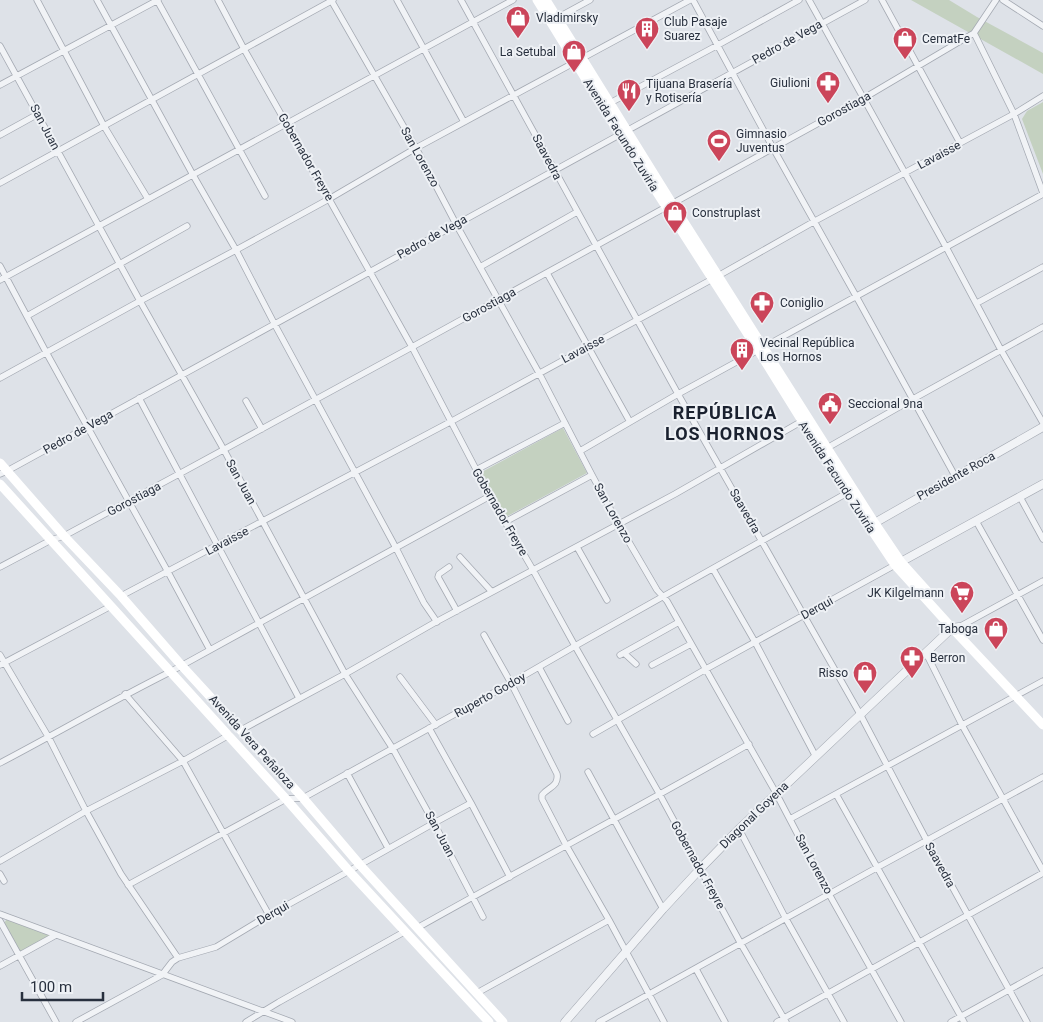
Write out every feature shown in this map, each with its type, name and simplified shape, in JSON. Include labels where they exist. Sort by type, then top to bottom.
[{"type":"main road","name":"Avenida Facundo Zuviría","points":[[537,0],[578,60],[761,349],[805,419],[847,493],[872,524]]},
{"type":"main road","name":"Avenida Facundo Zuviría","points":[[546,0],[578,60],[610,103],[624,133]]},
{"type":"main road","name":"Avenida Facundo Zuviría","points":[[805,419],[827,448],[872,524],[898,563],[1018,694],[1043,717]]},
{"type":"main road","name":"Avenida Vera Peñaloza","points":[[0,463],[4,473],[121,596],[503,1022]]},
{"type":"main road","name":"Avenida Vera Peñaloza","points":[[0,484],[229,735],[404,932],[489,1022]]},
{"type":"main road","name":"Avenida Facundo Zuviría","points":[[1018,694],[1043,726]]},
{"type":"street","points":[[37,0],[104,126],[148,199]]},
{"type":"street","points":[[97,0],[236,250],[424,603],[436,622]]},
{"type":"street","points":[[0,85],[158,0],[265,196]]},
{"type":"street","name":"Gobernador Freyre","points":[[218,0],[412,347],[490,496],[785,1020]]},
{"type":"street","points":[[0,183],[332,0]]},
{"type":"street","name":"San Lorenzo","points":[[332,0],[416,148],[619,524],[658,590],[667,600],[749,744],[829,894],[902,1022]]},
{"type":"street","points":[[397,0],[464,122]]},
{"type":"street","name":"Saavedra","points":[[461,0],[636,320],[860,714],[927,841],[1028,1022]]},
{"type":"street","points":[[3,278],[513,0]]},
{"type":"street","points":[[557,18],[590,0]]},
{"type":"street","points":[[0,378],[140,300],[236,250],[416,148],[692,0],[956,476]]},
{"type":"street","points":[[610,103],[799,0]]},
{"type":"street","points":[[809,0],[1043,423]]},
{"type":"street","name":"Pedro de Vega","points":[[4,473],[865,0]]},
{"type":"street","points":[[882,0],[960,143]]},
{"type":"street","points":[[580,451],[678,394],[1043,193],[1014,114],[974,34],[996,0]]},
{"type":"street","points":[[1003,0],[1043,26]]},
{"type":"street","name":"Gorostiaga","points":[[0,567],[129,502],[316,400],[864,98],[974,34]]},
{"type":"street","name":"San Juan","points":[[0,46],[224,450],[345,674],[393,749],[483,917]]},
{"type":"street","name":"Lavaisse","points":[[121,596],[452,421],[814,221],[1014,114],[1043,96]]},
{"type":"street","points":[[0,135],[38,114]]},
{"type":"street","points":[[480,266],[577,212]]},
{"type":"street","points":[[27,316],[187,226]]},
{"type":"street","points":[[0,266],[3,278],[27,316],[210,650]]},
{"type":"street","points":[[977,303],[1043,267]]},
{"type":"street","points":[[547,273],[630,422]]},
{"type":"street","points":[[827,448],[1043,328]]},
{"type":"street","points":[[139,398],[299,698]]},
{"type":"street","points":[[246,400],[262,429]]},
{"type":"street","points":[[241,730],[436,622],[619,524],[805,419]]},
{"type":"street","points":[[476,470],[565,423]]},
{"type":"street","name":"Presidente Roca","points":[[872,524],[1043,427]]},
{"type":"street","points":[[505,522],[592,475]]},
{"type":"street","name":"Derqui","points":[[593,734],[706,669],[1043,484]]},
{"type":"street","name":"Ruperto Godoy","points":[[128,885],[286,799],[302,798],[393,749],[847,493]]},
{"type":"street","points":[[0,763],[125,694],[182,666],[490,496]]},
{"type":"street","points":[[1020,497],[1043,539]]},
{"type":"street","points":[[976,521],[1043,640]]},
{"type":"street","points":[[577,547],[607,600]]},
{"type":"street","points":[[460,557],[492,592]]},
{"type":"street","points":[[449,567],[439,574],[438,577],[457,611]]},
{"type":"street","points":[[714,569],[816,757]]},
{"type":"street","points":[[956,627],[1043,581]]},
{"type":"street","points":[[2,664],[111,606]]},
{"type":"street","points":[[636,664],[622,654],[679,622]]},
{"type":"street","name":"Diagonal Goyena","points":[[565,1022],[700,868],[776,793],[956,627]]},
{"type":"street","points":[[484,635],[511,683],[557,774],[558,780],[555,785],[543,793],[542,796],[566,845],[664,1022]]},
{"type":"street","points":[[652,666],[691,644]]},
{"type":"street","points":[[777,1022],[785,1020],[1043,872],[962,725],[926,653]]},
{"type":"street","points":[[0,655],[2,664],[48,738],[86,812],[121,874],[178,958],[172,962],[162,975],[76,1022]]},
{"type":"street","points":[[539,667],[568,721]]},
{"type":"street","points":[[400,677],[436,725]]},
{"type":"street","points":[[790,819],[1043,681]]},
{"type":"street","points":[[125,694],[183,761],[268,915]]},
{"type":"street","points":[[430,728],[510,877]]},
{"type":"street","points":[[0,861],[229,735]]},
{"type":"street","points":[[418,928],[749,744]]},
{"type":"street","points":[[588,772],[663,909]]},
{"type":"street","points":[[347,773],[388,848]]},
{"type":"street","points":[[601,1022],[829,894],[1043,778]]},
{"type":"street","points":[[836,794],[962,1019]]},
{"type":"street","name":"Derqui","points":[[178,958],[216,947],[268,915],[471,803]]},
{"type":"street","points":[[739,829],[844,1022]]},
{"type":"street","points":[[0,874],[2,881]]},
{"type":"street","points":[[0,914],[292,1022]]},
{"type":"street","points":[[477,993],[609,920]]},
{"type":"street","points":[[0,921],[56,1022]]},
{"type":"street","points":[[246,1022],[404,932]]},
{"type":"street","points":[[0,966],[56,935]]},
{"type":"street","points":[[696,969],[725,1022]]},
{"type":"street","points":[[951,1022],[962,1019],[1043,971]]},
{"type":"green space","points":[[911,0],[949,0],[1043,53],[1043,74]]},
{"type":"green space","points":[[1043,102],[1043,174],[1022,119],[1027,111]]},
{"type":"green space","points":[[563,428],[587,473],[504,518],[480,473]]},
{"type":"green space","points":[[7,919],[52,935],[21,953],[4,923]]},
{"type":"place","name":"Vladimirsky","points":[[518,39]]},
{"type":"place","name":"Club Pasaje Suarez","points":[[647,50]]},
{"type":"place","name":"CematFe","points":[[905,60]]},
{"type":"place","name":"La Setubal","points":[[574,73]]},
{"type":"place","name":"Giulioni","points":[[828,104]]},
{"type":"place","name":"Tijuana Brasería y Rotisería","points":[[629,112]]},
{"type":"place","name":"Gimnasio Juventus","points":[[719,162]]},
{"type":"place","name":"Construplast","points":[[675,234]]},
{"type":"place","name":"Coniglio","points":[[762,324]]},
{"type":"place","name":"Vecinal República Los Hornos","points":[[742,371]]},
{"type":"place","name":"Seccional 9na","points":[[830,425]]},
{"type":"place","name":"JK Kilgelmann","points":[[962,614]]},
{"type":"place","name":"Taboga","points":[[996,650]]},
{"type":"place","name":"Berron","points":[[912,679]]},
{"type":"place","name":"Risso","points":[[865,694]]},
{"type":"district","name":"REPÚBLICA LOS HORNOS","points":[[725,423]]}]
